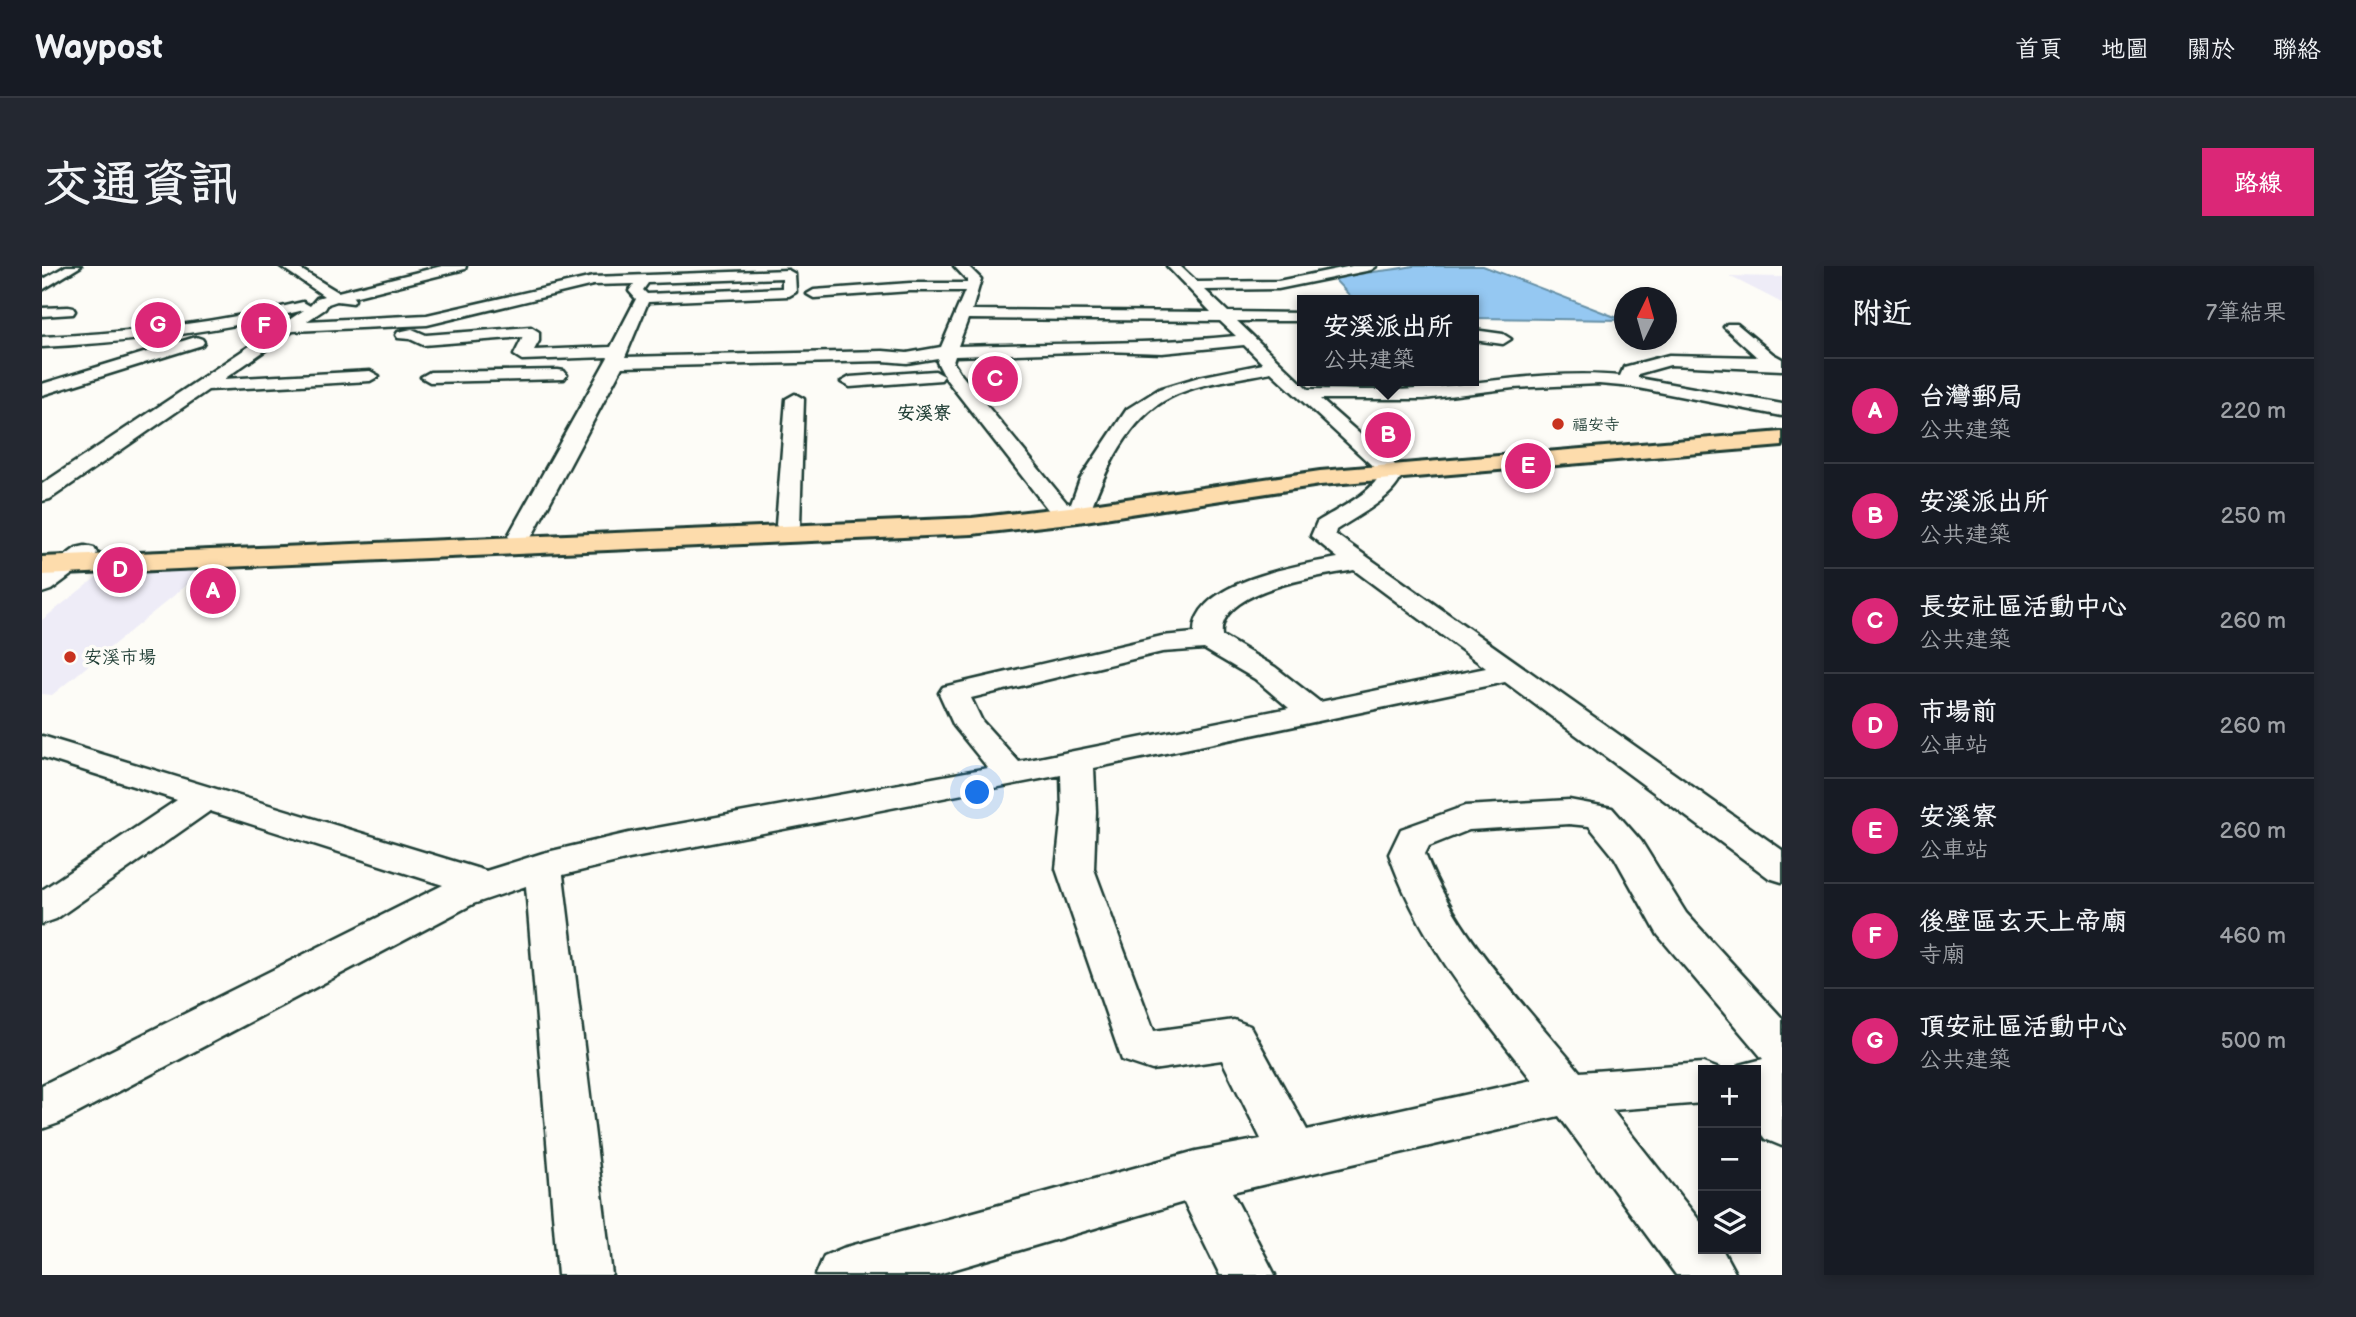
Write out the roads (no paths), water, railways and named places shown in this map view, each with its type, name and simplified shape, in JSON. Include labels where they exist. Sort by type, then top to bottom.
[{"type":"main road","points":[[42,566],[78,559],[520,536],[970,518],[1321,478],[1386,467],[1782,430]]},
{"type":"main road","points":[[1386,467],[1782,439]]},
{"type":"main road","points":[[42,556],[78,559],[972,526],[1073,508]]},
{"type":"street","points":[[42,286],[75,266]]},
{"type":"street","points":[[286,266],[328,299],[367,304]]},
{"type":"street","points":[[42,390],[257,319],[460,266]]},
{"type":"street","points":[[388,307],[412,309],[609,266]]},
{"type":"street","points":[[960,266],[974,279],[973,287],[945,362],[952,375],[1073,508],[1134,412],[1165,393],[1199,382],[1276,366]]},
{"type":"street","points":[[1173,266],[1303,394],[1386,467],[1391,477],[1379,492],[1325,527],[1323,536],[1782,869]]},
{"type":"street","points":[[1195,286],[1278,285],[1371,266]]},
{"type":"street","points":[[288,327],[427,320],[593,281],[788,274],[793,276],[791,293]]},
{"type":"street","points":[[760,313],[762,301],[791,293],[870,285],[876,282],[880,274]]},
{"type":"street","points":[[645,281],[791,293]]},
{"type":"street","points":[[520,536],[639,317],[645,281]]},
{"type":"street","points":[[814,294],[910,287],[973,287]]},
{"type":"street","points":[[42,494],[328,299]]},
{"type":"street","points":[[42,312],[68,311]]},
{"type":"street","points":[[962,314],[1297,317]]},
{"type":"street","points":[[42,342],[116,338],[257,319]]},
{"type":"street","points":[[1732,327],[1768,358],[1780,364]]},
{"type":"street","points":[[262,344],[412,334],[423,340],[443,340],[531,332],[531,341],[522,355],[614,363],[883,356],[907,359],[947,351],[1105,346],[1162,348],[1249,340]]},
{"type":"street","points":[[1479,336],[1503,339]]},
{"type":"street","points":[[1628,382],[1630,372],[1669,360],[1780,364]]},
{"type":"street","points":[[430,377],[576,375],[614,363]]},
{"type":"street","points":[[1483,370],[1513,383]]},
{"type":"street","points":[[850,382],[952,375]]},
{"type":"street","points":[[200,385],[370,376]]},
{"type":"street","points":[[1303,394],[1424,394],[1513,383],[1599,379],[1782,410]]},
{"type":"street","points":[[788,525],[796,399]]},
{"type":"street","points":[[42,585],[78,559]]},
{"type":"street","points":[[1209,640],[1208,625],[1222,605],[1263,581],[1357,562]]},
{"type":"street","points":[[1012,774],[985,746],[956,704],[954,693],[1162,644],[1209,640],[1265,673],[1315,713]]},
{"type":"street","points":[[42,1108],[459,894],[543,866],[629,846],[1012,774],[1511,672]]},
{"type":"street","points":[[42,746],[486,886]]},
{"type":"street","points":[[1077,761],[1079,812],[1075,869],[1138,1047],[1153,1051],[1234,1039],[1295,1156]]},
{"type":"street","points":[[42,909],[204,798]]},
{"type":"street","points":[[1709,1275],[1463,960],[1426,904],[1414,878],[1406,854],[1414,838],[1465,818],[1569,812],[1600,816],[1628,850],[1672,924],[1782,1049]]},
{"type":"street","points":[[543,866],[585,1275]]},
{"type":"street","points":[[1761,1079],[1782,1078]]},
{"type":"street","points":[[843,1275],[1196,1175],[1295,1156],[1569,1093],[1698,1083]]},
{"type":"street","points":[[1761,1098],[1782,1124]]},
{"type":"street","points":[[1196,1175],[1248,1275]]},
{"type":"water","points":[[1413,266],[1483,266],[1614,317],[1614,320],[1479,318],[1479,295],[1349,295],[1334,279]]},
{"type":"place","name":"頂安社區活動中心","points":[[158,325]]},
{"type":"place","name":"後壁區玄天上帝廟","points":[[264,326]]},
{"type":"place","name":"長安社區活動中心","points":[[995,379]]},
{"type":"place","name":"福安寺","points":[[1558,424]]},
{"type":"place","name":"安溪派出所","points":[[1388,435]]},
{"type":"place","name":"安溪寮","points":[[1528,466]]},
{"type":"place","name":"市場前","points":[[120,570]]},
{"type":"place","name":"台灣郵局","points":[[213,591]]},
{"type":"place","name":"安溪市場","points":[[70,657]]},
{"type":"district","name":"安溪寮","points":[[924,413]]}]
